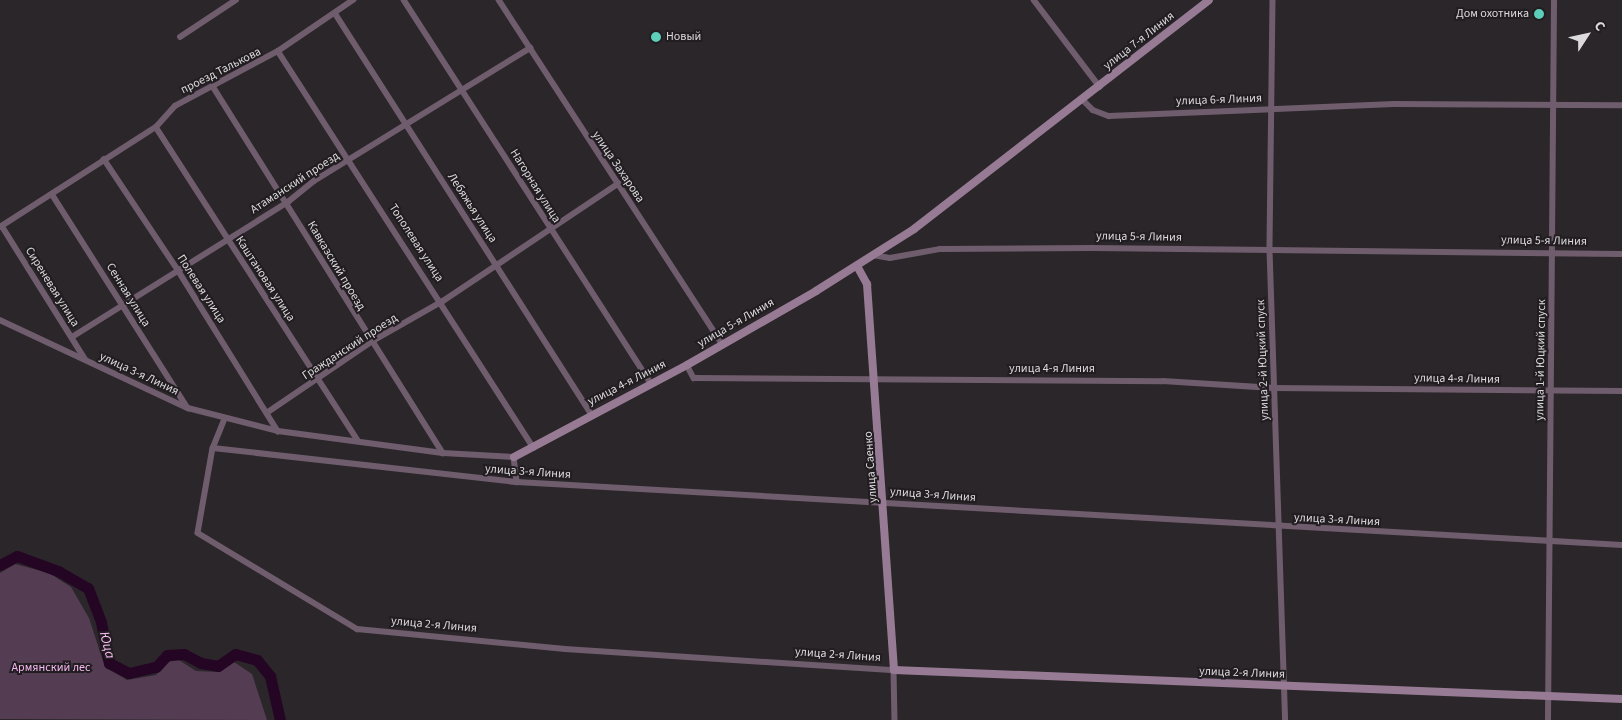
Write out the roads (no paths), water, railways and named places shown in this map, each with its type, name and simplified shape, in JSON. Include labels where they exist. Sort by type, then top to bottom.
[{"type":"street","points":[[180,37],[236,0]]},
{"type":"street","name":"проезд Талькова","points":[[1,227],[156,127],[175,106],[208,87],[214,88],[278,52],[353,0]]},
{"type":"street","name":"Нагорная улица","points":[[404,0],[650,382]]},
{"type":"street","name":"улица Захарова","points":[[499,0],[722,343]]},
{"type":"street","points":[[1034,0],[1100,87]]},
{"type":"street","name":"улица 2-й Юцкий спуск","points":[[1273,0],[1270,250],[1273,388],[1286,720]]},
{"type":"street","name":"улица 1-й Юцкий спуск","points":[[1548,720],[1547,540],[1552,252],[1550,105],[1554,0]]},
{"type":"street","name":"улица 7-я Линия","points":[[1084,100],[1204,2]]},
{"type":"street","name":"Лебяжья улица","points":[[334,13],[591,414]]},
{"type":"street","name":"Атаманский проезд","points":[[72,337],[227,238],[288,202],[350,159],[530,48]]},
{"type":"street","name":"Тополевая улица","points":[[278,52],[350,159],[534,448]]},
{"type":"street","name":"Кавказский проезд","points":[[214,88],[288,202],[322,266],[443,453]]},
{"type":"street","points":[[873,255],[914,229],[1084,100]]},
{"type":"street","name":"улица 6-я Линия","points":[[1084,100],[1093,110],[1109,116],[1394,104],[1622,105]]},
{"type":"street","name":"Каштановая улица","points":[[156,127],[358,441]]},
{"type":"street","name":"Полевая улица","points":[[104,160],[178,270],[268,412],[278,431]]},
{"type":"street","name":"Гражданский проезд","points":[[268,412],[318,380],[371,342],[442,302],[618,184]]},
{"type":"street","name":"Сенная улица","points":[[52,194],[188,408]]},
{"type":"street","name":"Сиреневая улица","points":[[1,227],[85,359]]},
{"type":"street","name":"улица 5-я Линия","points":[[686,365],[873,255],[890,258],[940,249],[1622,254]]},
{"type":"street","name":"улица Саенко","points":[[857,266],[867,284],[885,502],[894,670]]},
{"type":"street","name":"улица 3-я Линия","points":[[0,320],[188,408],[225,419],[278,431],[443,453],[514,457]]},
{"type":"street","name":"улица 4-я Линия","points":[[514,457],[534,448],[650,382],[686,365],[694,378],[875,381],[1163,381],[1273,388],[1551,392],[1622,391]]},
{"type":"street","name":"улица 2-я Линия","points":[[225,419],[214,448],[198,533],[357,629],[564,649],[894,670],[1622,699]]},
{"type":"street","name":"улица 3-я Линия","points":[[214,448],[517,482],[885,502],[1279,527],[1622,545]]},
{"type":"street","points":[[514,457],[517,482]]},
{"type":"street","points":[[894,670],[895,720]]},
{"type":"waterway","name":"Юца","points":[[0,565],[17,556],[58,571],[88,588],[101,622],[109,663],[129,673],[156,667],[167,655],[184,654],[201,663],[218,666],[235,654],[257,660],[270,676],[280,720]]},
{"type":"place","name":"Дом охотника","points":[[1539,14]]},
{"type":"place","name":"Новый","points":[[656,37]]},
{"type":"park label","name":"Армянский лес","points":[[51,668]]}]
